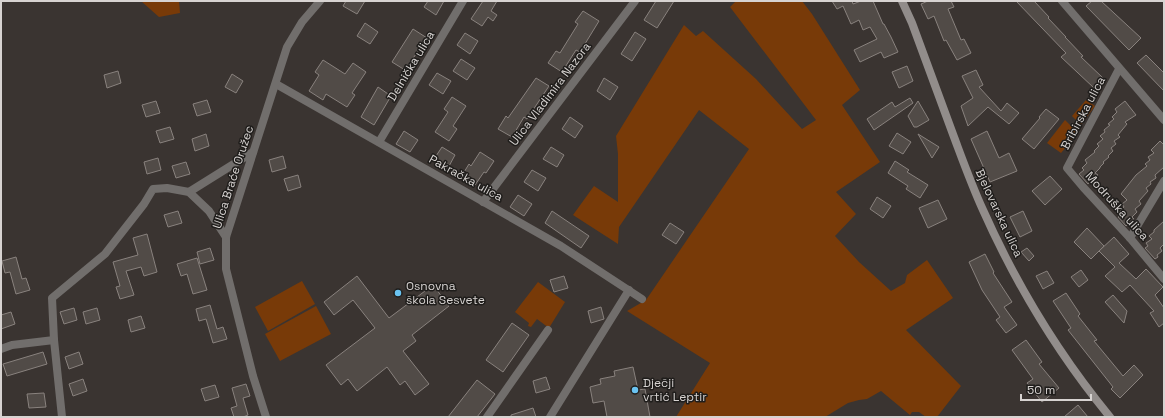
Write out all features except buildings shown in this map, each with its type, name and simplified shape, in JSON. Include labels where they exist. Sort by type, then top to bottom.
[{"type":"main road","name":"Bjelovarska ulica","points":[[902,1],[912,23],[974,189],[992,230],[1018,280],[1049,333],[1074,370],[1110,417]]},
{"type":"street","name":"Ulica Braće Oružec","points":[[266,417],[253,376],[226,269],[226,237],[287,47],[302,22],[320,1]]},
{"type":"street","name":"Delnička ulica","points":[[379,142],[463,1]]},
{"type":"street","name":"Ulica Vladimira Nazora","points":[[483,202],[635,1]]},
{"type":"street","points":[[1062,1],[1164,120]]},
{"type":"street","name":"Bribirska ulica","points":[[1067,168],[1119,69]]},
{"type":"street","name":"Pakračka ulica","points":[[276,84],[561,246],[642,299]]},
{"type":"street","points":[[189,192],[253,152]]},
{"type":"street","name":"Modruška ulica","points":[[1067,168],[1130,238],[1164,279]]},
{"type":"street","points":[[1130,238],[1164,181]]},
{"type":"street","points":[[62,417],[54,340],[52,298],[105,254],[144,204],[153,189],[168,188],[189,192],[209,211],[226,237]]},
{"type":"street","points":[[550,417],[629,290]]},
{"type":"street","points":[[487,417],[548,330]]},
{"type":"street","points":[[1,349],[12,345],[54,340]]},
{"type":"shaded area","points":[[141,1],[179,1],[180,13],[159,17]]},
{"type":"shaded area","points":[[736,1],[802,1],[812,14],[860,90],[842,105],[880,162],[836,192],[856,214],[835,236],[859,262],[891,291],[905,283],[907,275],[927,260],[953,298],[906,330],[961,386],[937,417],[926,417],[919,412],[912,412],[910,415],[881,391],[867,399],[848,403],[825,417],[676,417],[710,363],[627,311],[646,300],[749,149],[699,110],[619,227],[618,244],[573,215],[594,186],[618,202],[618,154],[616,136],[684,25],[696,36],[703,31],[756,79],[802,129],[816,120],[730,7]]},
{"type":"shaded area","points":[[1086,100],[1095,106],[1081,125],[1072,116]]},
{"type":"shaded area","points":[[1065,120],[1078,133],[1061,153],[1047,143]]},
{"type":"shaded area","points":[[302,281],[315,304],[268,331],[255,307]]},
{"type":"shaded area","points":[[538,282],[565,302],[549,328],[537,319],[531,327],[528,326],[529,323],[515,312]]},
{"type":"shaded area","points":[[316,306],[331,334],[280,361],[265,334]]},
{"type":"place","name":"Osnovna škola Sesvete","points":[[398,293]]},
{"type":"place","name":"Dječji vrtić Leptir","points":[[635,390]]}]
